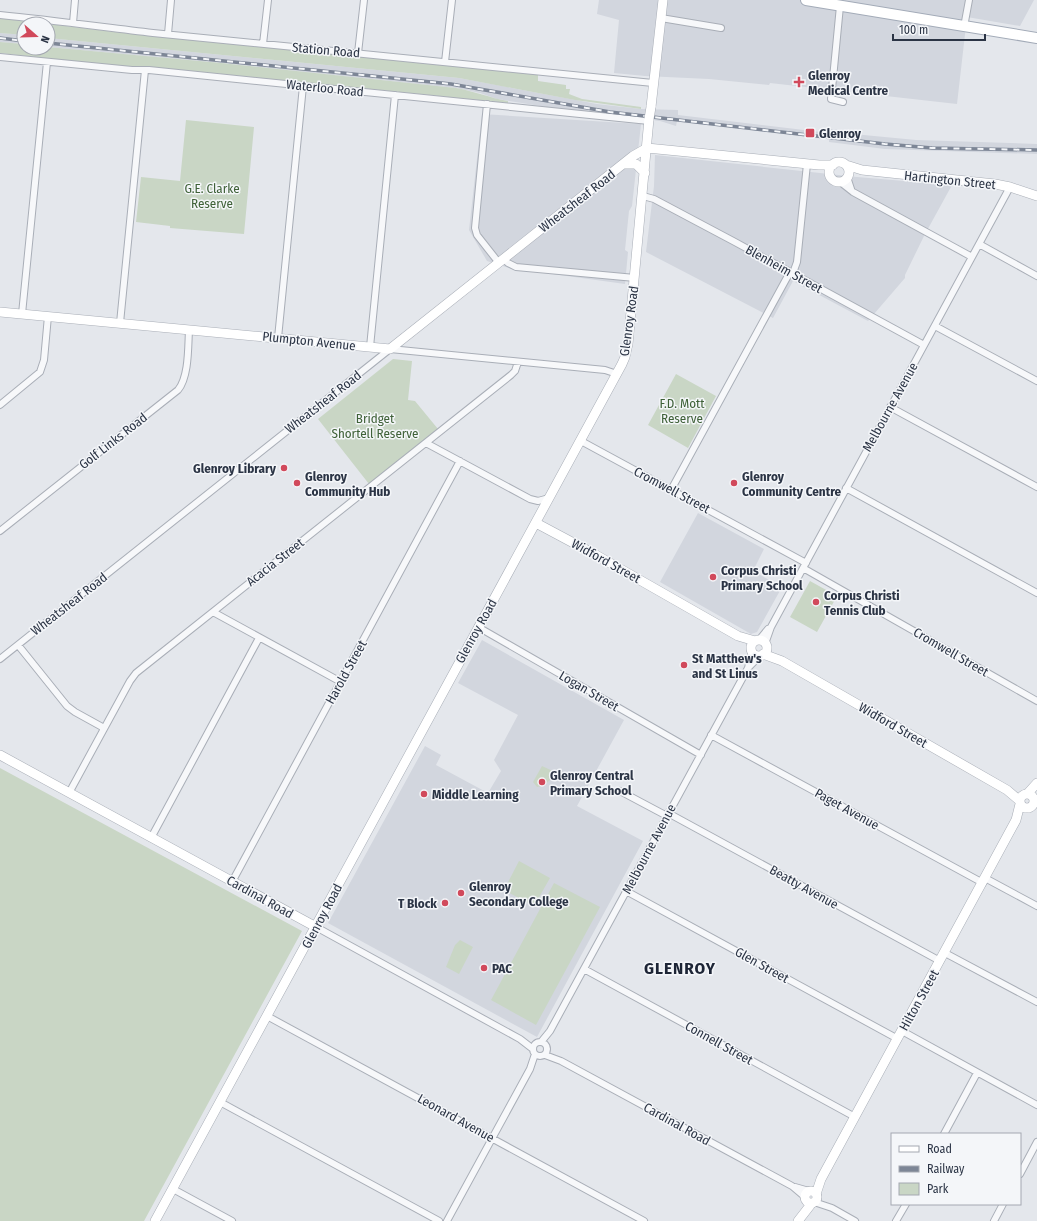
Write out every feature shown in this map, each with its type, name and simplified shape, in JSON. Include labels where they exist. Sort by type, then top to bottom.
[{"type":"main road","points":[[806,0],[840,6],[853,4],[964,27],[1037,38]]},
{"type":"street","points":[[73,23],[75,0]]},
{"type":"street","points":[[168,34],[171,0]]},
{"type":"street","points":[[263,44],[268,0]]},
{"type":"street","points":[[358,53],[364,0]]},
{"type":"street","points":[[445,62],[452,0]]},
{"type":"street","name":"Glenroy Road","points":[[156,1221],[581,441],[625,357],[635,278],[650,108],[663,0]]},
{"type":"street","points":[[964,27],[969,0]]},
{"type":"street","points":[[840,6],[831,99],[843,102]]},
{"type":"street","name":"Station Road","points":[[0,15],[57,20],[263,44],[653,83]]},
{"type":"street","points":[[661,18],[721,28]]},
{"type":"street","name":"Waterloo Road","points":[[0,57],[649,120]]},
{"type":"street","points":[[22,314],[47,62]]},
{"type":"street","points":[[120,323],[145,70]]},
{"type":"street","points":[[278,338],[303,86]]},
{"type":"street","points":[[370,347],[395,95]]},
{"type":"street","points":[[487,104],[475,228],[477,235],[501,261],[516,266],[635,278]]},
{"type":"street","points":[[647,148],[819,165],[831,169]]},
{"type":"street","name":"Wheatsheaf Road","points":[[0,659],[501,261],[624,164],[647,148]]},
{"type":"street","points":[[831,169],[838,162],[846,165],[848,170],[845,178],[854,192],[972,257]]},
{"type":"street","points":[[624,164],[636,164],[645,174]]},
{"type":"street","points":[[671,490],[797,262],[807,164]]},
{"type":"street","name":"Hartington Street","points":[[846,165],[862,170],[983,182],[1010,187],[1037,196]]},
{"type":"street","points":[[831,169],[833,179],[845,178]]},
{"type":"street","name":"Hartington Street","points":[[845,178],[856,171],[862,170]]},
{"type":"street","name":"Melbourne Avenue","points":[[447,1221],[1010,187]]},
{"type":"street","name":"Blenheim Street","points":[[643,196],[654,199],[924,345]]},
{"type":"street","points":[[979,244],[1037,276]]},
{"type":"street","name":"Plumpton Avenue","points":[[0,312],[605,370],[617,374]]},
{"type":"street","points":[[0,405],[40,372],[44,360],[48,316]]},
{"type":"street","points":[[935,326],[1037,382]]},
{"type":"street","name":"Golf Links Road","points":[[0,531],[178,390],[185,376],[189,330]]},
{"type":"street","name":"Acacia Street","points":[[69,793],[136,672],[511,375],[515,371],[518,362]]},
{"type":"street","points":[[890,407],[1037,487]]},
{"type":"street","name":"Cromwell Street","points":[[581,441],[804,565],[1037,701]]},
{"type":"street","points":[[426,442],[530,499],[538,501],[550,498]]},
{"type":"street","name":"Harold Street","points":[[232,882],[460,461]]},
{"type":"street","points":[[846,488],[1037,593]]},
{"type":"street","name":"Widford Street","points":[[536,523],[596,555],[1007,790],[1029,801]]},
{"type":"street","points":[[212,612],[340,682]]},
{"type":"street","name":"Logan Street","points":[[478,628],[701,755]]},
{"type":"street","points":[[151,838],[259,638]]},
{"type":"street","points":[[18,645],[67,706],[104,728]]},
{"type":"street","name":"Paget Avenue","points":[[711,735],[984,880],[1037,906]]},
{"type":"street","name":"Cardinal Road","points":[[0,755],[855,1221]]},
{"type":"street","name":"Hilton Street","points":[[799,1219],[1016,820],[1029,801],[1037,783]]},
{"type":"street","name":"Beatty Avenue","points":[[620,791],[668,815],[940,961]]},
{"type":"street","name":"Glen Street","points":[[626,891],[1037,1105]]},
{"type":"street","points":[[945,952],[1037,1002]]},
{"type":"street","name":"Connell Street","points":[[584,969],[855,1117]]},
{"type":"street","name":"Leonard Avenue","points":[[267,1016],[644,1221]]},
{"type":"street","points":[[945,1133],[977,1073]]},
{"type":"street","points":[[220,1102],[439,1221]]},
{"type":"street","points":[[1021,1172],[1037,1142]]},
{"type":"street","points":[[173,1189],[232,1221]]},
{"type":"street","points":[[896,1221],[905,1205]]},
{"type":"street","points":[[994,1221],[1003,1205]]},
{"type":"shaded area","points":[[599,0],[1034,0],[1020,26],[967,17],[957,104],[770,83],[769,85],[709,79],[614,73],[619,20],[597,14]]},
{"type":"shaded area","points":[[0,33],[16,34],[16,43],[0,42]]},
{"type":"shaded area","points":[[56,39],[459,78],[597,104],[641,109],[678,110],[678,115],[829,133],[830,129],[843,130],[853,134],[916,140],[1037,144],[1037,154],[885,149],[829,142],[829,139],[677,121],[676,126],[660,121],[565,110],[497,99],[480,93],[456,88],[221,63],[56,48]]},
{"type":"shaded area","points":[[482,114],[641,124],[632,206],[629,211],[625,250],[628,252],[625,284],[509,268],[487,261],[469,230]]},
{"type":"shaded area","points":[[655,155],[857,177],[952,185],[924,236],[905,275],[905,278],[868,321],[793,281],[773,318],[646,252],[654,186]]},
{"type":"shaded area","name":"Corpus Christi Primary School","points":[[698,513],[764,549],[753,571],[782,587],[757,632],[751,634],[660,582]]},
{"type":"shaded area","name":"Glenroy Secondary College","points":[[482,640],[624,720],[577,806],[643,841],[537,1037],[328,923],[425,746],[441,755],[436,765],[488,793],[501,771],[494,760],[518,715],[458,683]]},
{"type":"green space","points":[[0,18],[16,20],[16,34],[0,33]]},
{"type":"green space","points":[[56,25],[538,74],[538,81],[566,85],[566,89],[570,89],[569,94],[582,99],[641,107],[641,109],[575,100],[459,78],[56,39]]},
{"type":"green space","points":[[0,42],[16,43],[16,55],[0,53]]},
{"type":"green space","points":[[56,48],[221,63],[456,88],[508,101],[508,103],[163,68],[116,66],[27,56],[56,56]]},
{"type":"green space","name":"G.E. Clarke Reserve","points":[[186,120],[254,127],[244,234],[170,228],[170,226],[136,222],[141,177],[180,181]]},
{"type":"green space","name":"Bridget Shortell Reserve","points":[[393,359],[412,361],[408,400],[415,401],[438,429],[369,484],[318,419]]},
{"type":"green space","name":"F.D. Mott Reserve","points":[[676,374],[716,396],[688,448],[648,425]]},
{"type":"green space","name":"Corpus Christi Tennis Club","points":[[810,581],[837,596],[817,632],[790,617]]},
{"type":"green space","points":[[542,766],[557,773],[545,784],[537,787],[533,782]]},
{"type":"green space","points":[[0,768],[302,931],[144,1221],[0,1221]]},
{"type":"green space","points":[[519,861],[550,878],[534,906],[504,890]]},
{"type":"green space","points":[[554,883],[600,907],[536,1025],[491,1000]]},
{"type":"green space","points":[[460,940],[473,947],[459,974],[446,967],[455,945]]},
{"type":"railway","points":[[0,38],[16,40]]},
{"type":"railway","points":[[56,44],[451,84],[610,112],[885,144],[932,148],[1037,150]]},
{"type":"place","name":"Glenroy Medical Centre","points":[[799,82]]},
{"type":"place","name":"Glenroy","points":[[810,133]]},
{"type":"place","name":"Glenroy Library","points":[[284,468]]},
{"type":"place","name":"Glenroy Community Hub","points":[[297,483]]},
{"type":"place","name":"Glenroy Community Centre","points":[[734,483]]},
{"type":"place","name":"Corpus Christi Primary School","points":[[713,577]]},
{"type":"place","name":"Corpus Christi Tennis Club","points":[[816,602]]},
{"type":"place","name":"St Matthew's and St Linus","points":[[684,665]]},
{"type":"place","name":"Glenroy Central Primary School","points":[[542,782]]},
{"type":"place","name":"Middle Learning","points":[[424,794]]},
{"type":"place","name":"Glenroy Secondary College","points":[[461,893]]},
{"type":"place","name":"T Block","points":[[445,903]]},
{"type":"place","name":"PAC","points":[[484,968]]},
{"type":"district","name":"GLENROY","points":[[680,968]]}]
